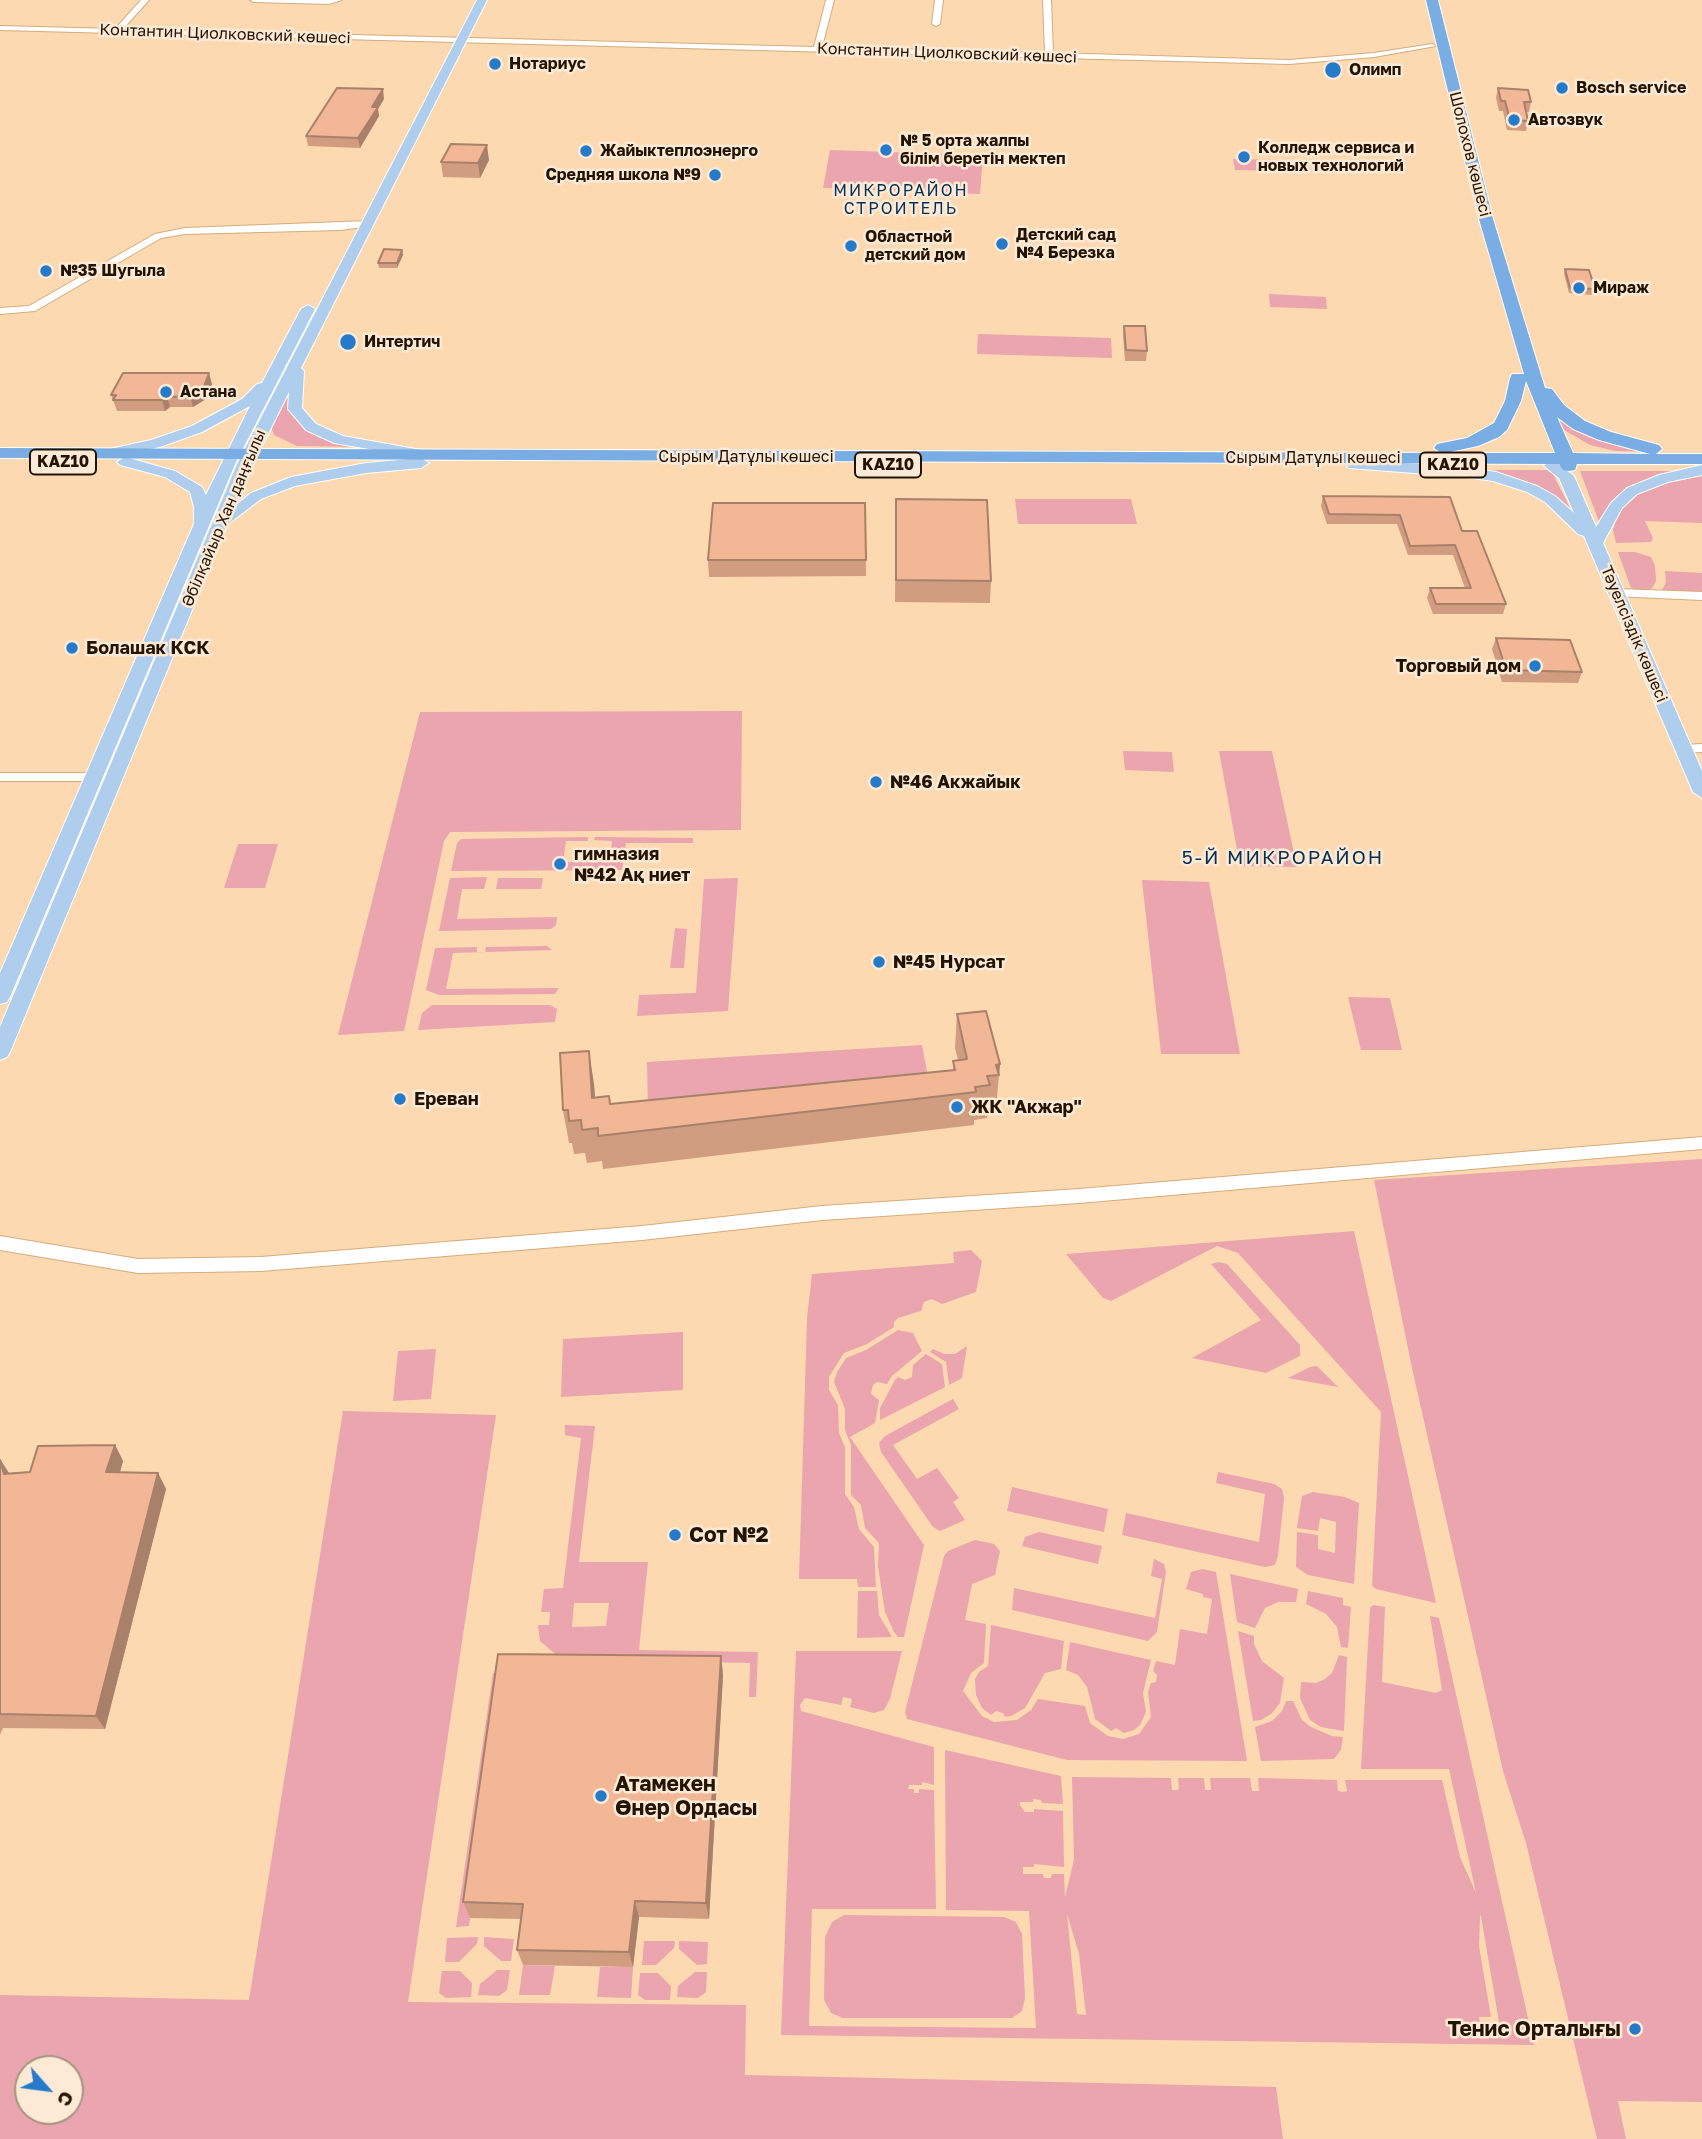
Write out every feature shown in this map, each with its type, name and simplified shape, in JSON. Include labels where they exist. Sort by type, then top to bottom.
[{"type":"highway","name":"Шолохов көшесі","points":[[1419,0],[1438,46],[1513,307],[1521,336],[1526,378]]},
{"type":"highway","name":"Шолохов көшесі","points":[[1432,0],[1438,46],[1473,219],[1503,323],[1526,378]]},
{"type":"highway","points":[[1526,378],[1558,409],[1593,432],[1624,442],[1702,459]]},
{"type":"highway","points":[[1353,461],[1455,447],[1493,433],[1506,418],[1526,378]]},
{"type":"highway","points":[[1526,378],[1561,465]]},
{"type":"highway","name":"Сырым Датұлы көшесі","points":[[0,453],[239,458],[1353,461],[1702,469]]},
{"type":"highway","name":"Сырым Датұлы көшесі","points":[[0,462],[117,457]]},
{"type":"highway","name":"Сырым Датұлы көшесі","points":[[1561,465],[1702,459]]},
{"type":"main road","name":"Әбілқайыр Хан даңғылы","points":[[239,458],[300,355],[368,224],[455,40],[470,0]]},
{"type":"main road","name":"Әбілқайыр Хан даңғылы","points":[[0,1052],[115,777],[207,534],[271,378],[455,40],[482,0]]},
{"type":"main road","points":[[300,355],[295,383],[295,408],[311,427],[329,437],[346,442],[422,459]]},
{"type":"main road","points":[[117,457],[197,429],[247,402],[271,378]]},
{"type":"main road","points":[[117,457],[159,470],[197,490],[207,534],[243,504],[291,482],[422,459]]},
{"type":"main road","points":[[1353,461],[1466,472],[1514,483],[1550,499],[1595,543],[1616,506],[1632,491],[1664,478],[1702,469]]},
{"type":"main road","name":"Тәуелсіздік көшесі","points":[[1561,465],[1702,792]]},
{"type":"main road","name":"Әбілқайыр Хан даңғылы","points":[[0,997],[94,777],[207,534]]},
{"type":"street","points":[[117,31],[145,0]]},
{"type":"street","points":[[254,0],[338,0]]},
{"type":"street","points":[[817,50],[830,0]]},
{"type":"street","points":[[936,24],[939,0]]},
{"type":"street","points":[[1047,0],[1049,56]]},
{"type":"street","name":"Контантин Циолковский көшесі","points":[[0,28],[455,40]]},
{"type":"street","name":"Константин Циолковский көшесі","points":[[455,40],[1289,62],[1438,46]]},
{"type":"street","points":[[0,311],[31,309],[158,236],[186,231],[368,224]]},
{"type":"street","points":[[1617,593],[1702,596]]},
{"type":"street","points":[[1684,749],[1702,748]]},
{"type":"street","points":[[0,777],[115,777]]},
{"type":"street","points":[[0,1243],[138,1266],[261,1264],[642,1233],[822,1213],[1079,1196],[1702,1143]]},
{"type":"shaded area","points":[[830,150],[983,155],[980,194],[823,188]]},
{"type":"shaded area","points":[[1233,159],[1281,160],[1283,171],[1235,170]]},
{"type":"shaded area","points":[[1269,294],[1326,297],[1327,309],[1270,307]]},
{"type":"shaded area","points":[[978,334],[1111,338],[1112,358],[977,354]]},
{"type":"shaded area","points":[[289,389],[290,409],[303,426],[325,439],[357,447],[297,446],[274,435],[271,427]]},
{"type":"shaded area","points":[[1551,405],[1631,447],[1660,452],[1615,451],[1590,445],[1564,430]]},
{"type":"shaded area","points":[[1471,470],[1551,470],[1575,518],[1552,498]]},
{"type":"shaded area","points":[[1580,471],[1687,471],[1628,489],[1601,527]]},
{"type":"shaded area","points":[[1702,476],[1702,523],[1645,521],[1653,538],[1651,542],[1616,543],[1613,530],[1620,507],[1636,493],[1667,481]]},
{"type":"shaded area","points":[[1015,499],[1131,499],[1137,524],[1018,524]]},
{"type":"shaded area","points":[[1618,552],[1635,552],[1651,557],[1656,581],[1652,588],[1646,592],[1631,588]]},
{"type":"shaded area","points":[[1665,571],[1702,573],[1702,593],[1661,592],[1666,582]]},
{"type":"shaded area","points":[[742,711],[741,830],[450,832],[444,841],[404,1031],[338,1035],[420,712]]},
{"type":"shaded area","points":[[1123,751],[1172,752],[1174,772],[1125,770]]},
{"type":"shaded area","points":[[1219,751],[1272,751],[1297,867],[1240,866]]},
{"type":"shaded area","points":[[588,837],[588,841],[566,841],[563,862],[610,862],[612,841],[594,840],[595,837],[693,838],[693,843],[626,843],[622,870],[451,871],[457,843],[461,839]]},
{"type":"shaded area","points":[[238,844],[278,844],[265,888],[224,888]]},
{"type":"shaded area","points":[[487,877],[484,889],[462,889],[457,919],[557,917],[556,925],[551,929],[439,931],[450,878]]},
{"type":"shaded area","points":[[498,878],[543,878],[541,889],[496,889]]},
{"type":"shaded area","points":[[738,878],[728,1011],[637,1016],[639,995],[696,993],[704,879]]},
{"type":"shaded area","points":[[1142,880],[1209,882],[1240,1054],[1161,1054]]},
{"type":"shaded area","points":[[675,928],[687,929],[684,968],[670,968]]},
{"type":"shaded area","points":[[547,946],[552,950],[453,953],[446,989],[559,988],[555,994],[439,995],[426,990],[435,948],[477,947],[477,952],[485,952],[486,947]]},
{"type":"shaded area","points":[[1348,997],[1390,998],[1402,1050],[1361,1050]]},
{"type":"shaded area","points":[[432,1005],[550,1005],[557,1009],[555,1022],[418,1030],[422,1013]]},
{"type":"shaded area","points":[[922,1045],[929,1082],[648,1108],[647,1062]]},
{"type":"shaded area","points":[[1702,1159],[1702,2102],[1618,2101],[1626,2139],[1597,2139],[1526,1843],[1503,1771],[1412,1368],[1374,1180]]},
{"type":"shaded area","points":[[1354,1231],[1436,1603],[1372,1586],[1381,1412],[1238,1253],[1217,1246],[1111,1301],[1103,1298],[1066,1254]]},
{"type":"shaded area","points":[[971,1250],[982,1261],[976,1292],[942,1304],[932,1299],[924,1302],[921,1311],[898,1318],[894,1327],[867,1344],[844,1353],[829,1377],[829,1390],[838,1405],[839,1433],[845,1447],[845,1494],[854,1507],[859,1529],[874,1547],[876,1587],[858,1587],[857,1579],[799,1579],[807,1318],[812,1274],[954,1263],[953,1252]]},
{"type":"shaded area","points":[[1211,1264],[1227,1264],[1300,1345],[1300,1356],[1266,1373],[1192,1358],[1261,1320]]},
{"type":"shaded area","points":[[898,1330],[913,1333],[922,1351],[892,1376],[887,1384],[877,1382],[873,1385],[871,1394],[879,1400],[875,1423],[850,1437],[924,1545],[904,1637],[898,1637],[894,1632],[885,1612],[878,1567],[879,1543],[865,1528],[861,1505],[851,1495],[851,1445],[845,1430],[845,1409],[834,1382],[846,1358],[866,1350]]},
{"type":"shaded area","points":[[683,1332],[683,1390],[561,1397],[563,1339]]},
{"type":"shaded area","points":[[967,1346],[962,1378],[949,1385],[946,1362],[930,1352],[933,1349],[944,1354],[955,1354]]},
{"type":"shaded area","points":[[436,1349],[431,1399],[393,1401],[398,1351]]},
{"type":"shaded area","points":[[926,1354],[942,1364],[945,1387],[880,1420],[880,1408],[895,1380],[898,1377],[905,1380],[912,1377],[913,1365]]},
{"type":"shaded area","points":[[1317,1366],[1338,1387],[1288,1378],[1310,1367]]},
{"type":"shaded area","points":[[953,1399],[959,1409],[893,1445],[917,1479],[937,1468],[959,1498],[953,1502],[965,1520],[940,1531],[933,1527],[881,1452],[879,1443],[885,1436]]},
{"type":"shaded area","points":[[343,1411],[496,1415],[408,2002],[746,2005],[745,2075],[1276,2087],[1283,2139],[0,2139],[0,1995],[249,2000]]},
{"type":"shaded area","points":[[565,1425],[595,1426],[579,1562],[648,1562],[639,1650],[758,1652],[756,1697],[749,1697],[750,1663],[569,1659],[560,1658],[540,1641],[538,1625],[549,1625],[550,1612],[541,1612],[544,1589],[563,1588],[581,1438],[565,1435]],"holes":[[[574,1603],[609,1603],[606,1626],[572,1627]]]},
{"type":"shaded area","points":[[1218,1472],[1274,1484],[1282,1489],[1284,1498],[1275,1565],[1265,1567],[1122,1535],[1126,1513],[1259,1542],[1265,1494],[1216,1483]]},
{"type":"shaded area","points":[[1012,1487],[1108,1509],[1104,1532],[1007,1511]]},
{"type":"shaded area","points":[[1313,1492],[1345,1497],[1359,1503],[1354,1584],[1308,1575],[1296,1567],[1297,1532],[1318,1535],[1318,1549],[1335,1553],[1336,1522],[1320,1518],[1318,1531],[1297,1528],[1302,1496]]},
{"type":"shaded area","points":[[1039,1532],[1102,1546],[1098,1564],[1022,1546],[1025,1537]]},
{"type":"shaded area","points":[[975,1540],[994,1544],[1000,1551],[995,1575],[972,1584],[965,1620],[986,1624],[984,1663],[971,1673],[963,1691],[982,1716],[994,1722],[1017,1720],[1031,1710],[1038,1699],[1085,1706],[1090,1723],[1108,1736],[1123,1739],[1139,1734],[1151,1717],[1148,1692],[1151,1683],[1156,1682],[1157,1675],[1153,1671],[1156,1661],[1175,1665],[1180,1629],[1207,1634],[1212,1599],[1186,1589],[1191,1572],[1203,1569],[1216,1572],[1247,1761],[1067,1760],[907,1719],[905,1712],[944,1556],[948,1551]]},
{"type":"shaded area","points":[[1154,1559],[1164,1564],[1166,1572],[1157,1632],[1148,1641],[1012,1610],[1014,1588],[1155,1618],[1162,1579],[1151,1576]]},
{"type":"shaded area","points":[[1230,1574],[1298,1589],[1296,1602],[1278,1602],[1265,1608],[1255,1628],[1237,1622]]},
{"type":"shaded area","points":[[858,1591],[877,1591],[879,1615],[892,1637],[857,1638]]},
{"type":"shaded area","points":[[1308,1591],[1343,1598],[1343,1605],[1351,1607],[1348,1648],[1341,1647],[1337,1627],[1326,1614],[1306,1604]]},
{"type":"shaded area","points":[[1373,1605],[1385,1607],[1382,1682],[1436,1693],[1442,1690],[1430,1616],[1439,1618],[1534,2045],[781,2035],[796,1651],[902,1651],[890,1699],[884,1710],[874,1713],[850,1707],[852,1699],[843,1697],[841,1705],[805,1698],[800,1705],[801,1711],[934,1747],[934,1785],[922,1782],[922,1785],[909,1785],[908,1789],[914,1789],[914,1793],[919,1793],[919,1789],[934,1790],[936,1909],[812,1909],[809,2026],[1036,2028],[1029,1911],[946,1910],[945,1750],[1061,1776],[1063,1804],[1042,1803],[1041,1800],[1033,1799],[1033,1802],[1020,1802],[1020,1805],[1025,1812],[1034,1812],[1034,1809],[1063,1811],[1064,1867],[1034,1864],[1034,1867],[1023,1867],[1023,1874],[1043,1874],[1044,1878],[1051,1878],[1052,1874],[1064,1874],[1065,1897],[1074,1860],[1072,1777],[1171,1778],[1172,1790],[1179,1789],[1178,1778],[1204,1778],[1205,1790],[1211,1790],[1210,1778],[1250,1778],[1252,1791],[1259,1791],[1258,1778],[1337,1780],[1338,1791],[1343,1792],[1347,1791],[1345,1780],[1442,1780],[1460,1857],[1476,1893],[1449,1769],[1361,1769],[1370,1608]],"holes":[[[1067,1914],[1079,1954],[1086,2015],[1077,2014]],[[1481,1916],[1501,2034],[1482,2033],[1479,2017],[1491,2017],[1479,1946]]]},
{"type":"shaded area","points":[[991,1625],[1064,1641],[1061,1669],[1045,1673],[1025,1708],[1011,1716],[1005,1717],[1003,1713],[996,1711],[991,1715],[982,1708],[976,1695],[975,1679],[979,1672],[988,1666]]},
{"type":"shaded area","points":[[1238,1631],[1254,1636],[1254,1644],[1262,1661],[1284,1678],[1280,1703],[1271,1714],[1261,1720],[1253,1721]]},
{"type":"shaded area","points":[[1070,1642],[1151,1660],[1143,1693],[1146,1712],[1140,1725],[1134,1730],[1124,1733],[1116,1728],[1111,1731],[1095,1719],[1087,1687],[1078,1675],[1066,1670]]},
{"type":"shaded area","points":[[1339,1655],[1347,1657],[1344,1731],[1321,1727],[1310,1720],[1300,1698],[1301,1682],[1316,1683],[1325,1679],[1332,1673]]},
{"type":"shaded area","points":[[493,1673],[504,1673],[469,1926],[456,1927]]},
{"type":"shaded area","points":[[1286,1701],[1293,1701],[1302,1720],[1311,1727],[1332,1736],[1343,1737],[1341,1750],[1334,1759],[1261,1761],[1255,1727],[1272,1721],[1282,1711]]},
{"type":"shaded area","points":[[844,1915],[1004,1917],[1016,1922],[1022,1934],[1025,1998],[1022,2011],[1012,2018],[843,2018],[831,2013],[824,2000],[825,1937],[832,1922]]},
{"type":"shaded area","points":[[478,1937],[477,1944],[459,1962],[445,1962],[447,1938]]},
{"type":"shaded area","points":[[484,1937],[514,1939],[511,1961],[501,1961],[484,1946]]},
{"type":"shaded area","points":[[644,1941],[675,1941],[674,1948],[656,1965],[642,1965]]},
{"type":"shaded area","points":[[679,1941],[708,1942],[707,1964],[697,1965],[679,1949]]},
{"type":"shaded area","points":[[523,1965],[555,1966],[550,1995],[519,1995]]},
{"type":"shaded area","points":[[600,1967],[633,1967],[631,1998],[597,1997]]},
{"type":"shaded area","points":[[497,1970],[510,1970],[507,1990],[499,1996],[478,1995],[480,1984]]},
{"type":"shaded area","points":[[442,1971],[460,1971],[472,1983],[471,1997],[446,1998],[439,1993]]},
{"type":"shaded area","points":[[695,1972],[707,1972],[706,1992],[698,1998],[677,1997],[678,1986]]},
{"type":"shaded area","points":[[640,1973],[658,1973],[671,1986],[670,2000],[645,2000],[638,1995]]},
{"type":"building","points":[[337,88],[383,89],[372,107],[378,107],[358,138],[306,136]]},
{"type":"building","points":[[1498,88],[1528,90],[1531,102],[1524,102],[1528,121],[1510,120]]},
{"type":"building","points":[[451,144],[487,145],[478,163],[441,162]]},
{"type":"building","points":[[384,249],[402,250],[397,263],[378,263]]},
{"type":"building","name":"Мираж","points":[[1565,269],[1589,270],[1595,289],[1570,288]]},
{"type":"building","points":[[1124,326],[1145,326],[1147,351],[1126,350]]},
{"type":"building","points":[[123,373],[209,373],[203,389],[190,396],[167,397],[162,400],[113,400],[116,395],[111,395]]},
{"type":"building","points":[[1323,496],[1450,497],[1462,531],[1477,531],[1506,604],[1436,604],[1430,588],[1471,588],[1455,545],[1410,546],[1400,515],[1329,514]]},
{"type":"building","points":[[896,499],[987,500],[991,581],[896,580]]},
{"type":"building","points":[[713,503],[865,503],[866,560],[708,560]]},
{"type":"building","points":[[1496,638],[1570,640],[1582,672],[1506,670]]},
{"type":"building","points":[[986,1011],[1000,1064],[996,1065],[999,1075],[987,1076],[990,1085],[975,1087],[976,1092],[598,1136],[598,1128],[582,1130],[581,1120],[569,1121],[568,1110],[563,1110],[560,1053],[589,1051],[592,1098],[609,1096],[610,1104],[753,1090],[955,1070],[953,1061],[967,1059],[957,1014]]},
{"type":"building","points":[[115,1445],[106,1472],[158,1473],[96,1716],[0,1714],[0,1460],[4,1474],[30,1472],[38,1446]]},
{"type":"building","name":"Атамекен Өнер Ордасы","points":[[498,1654],[721,1656],[706,1903],[635,1901],[629,1952],[517,1950],[523,1904],[463,1902]]},
{"type":"place","name":"Нотариус","points":[[495,64]]},
{"type":"place","name":"Олимп","points":[[1333,70]]},
{"type":"place","name":"Bosch service","points":[[1562,88]]},
{"type":"place","name":"Автозвук","points":[[1514,120]]},
{"type":"place","name":"№ 5 орта жалпы білім беретін мектеп","points":[[886,150]]},
{"type":"place","name":"Жайыктеплоэнерго","points":[[586,151]]},
{"type":"place","name":"Колледж сервиса и новых технологий","points":[[1244,157]]},
{"type":"place","name":"Средняя школа №9","points":[[715,175]]},
{"type":"place","name":"Детский сад №4 Березка","points":[[1002,244]]},
{"type":"place","name":"Областной детский дом","points":[[851,246]]},
{"type":"place","name":"№35 Шугыла","points":[[46,271]]},
{"type":"place","name":"Мираж","points":[[1579,288]]},
{"type":"place","name":"Интертич","points":[[348,342]]},
{"type":"place","name":"Астана","points":[[166,392]]},
{"type":"place","name":"Болашак КСК","points":[[72,648]]},
{"type":"place","name":"Торговый дом","points":[[1535,666]]},
{"type":"place","name":"№46 Акжайык","points":[[876,782]]},
{"type":"place","name":"гимназия №42 Ақ ниет","points":[[560,864]]},
{"type":"place","name":"№45 Нурсат","points":[[879,962]]},
{"type":"place","name":"Ереван","points":[[400,1099]]},
{"type":"place","name":"ЖК \"Акжар\"","points":[[957,1107]]},
{"type":"place","name":"Сот №2","points":[[675,1535]]},
{"type":"place","name":"Атамекен Өнер Ордасы","points":[[601,1796]]},
{"type":"place","name":"Тенис Орталығы","points":[[1635,2029]]},
{"type":"district","name":"МИКРОРАЙОН СТРОИТЕЛЬ","points":[[901,200]]},
{"type":"district","name":"5-Й МИКРОРАЙОН","points":[[1283,858]]}]
